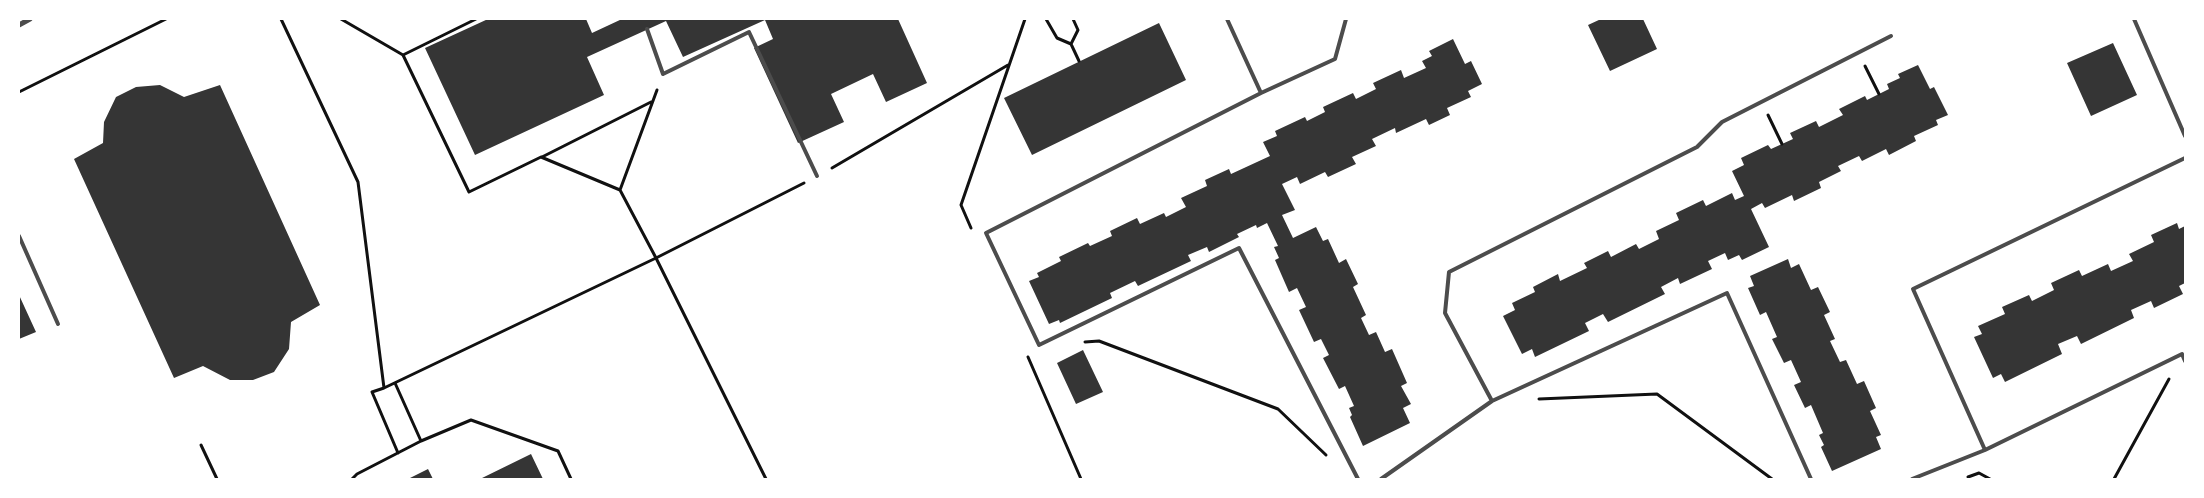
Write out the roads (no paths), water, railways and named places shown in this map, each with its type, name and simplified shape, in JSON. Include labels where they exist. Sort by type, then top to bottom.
[{"type":"street","points":[[19,25],[30,19]]},
{"type":"lane","points":[[1227,19],[1261,93]]},
{"type":"lane","points":[[1346,19],[1335,59],[1261,93],[986,233],[1040,345],[1239,248],[1358,479]]},
{"type":"lane","points":[[2134,19],[2185,136]]},
{"type":"lane","points":[[647,29],[663,74],[749,32],[817,176]]},
{"type":"lane","points":[[1492,401],[1445,314],[1449,272],[1697,147],[1722,122],[1891,36]]},
{"type":"lane","points":[[1985,450],[1913,289],[2185,158]]},
{"type":"lane","points":[[19,236],[58,324]]},
{"type":"lane","points":[[1381,479],[1492,401],[1727,293],[1811,479]]},
{"type":"lane","points":[[1912,479],[1985,450],[2182,354],[2185,361]]}]
